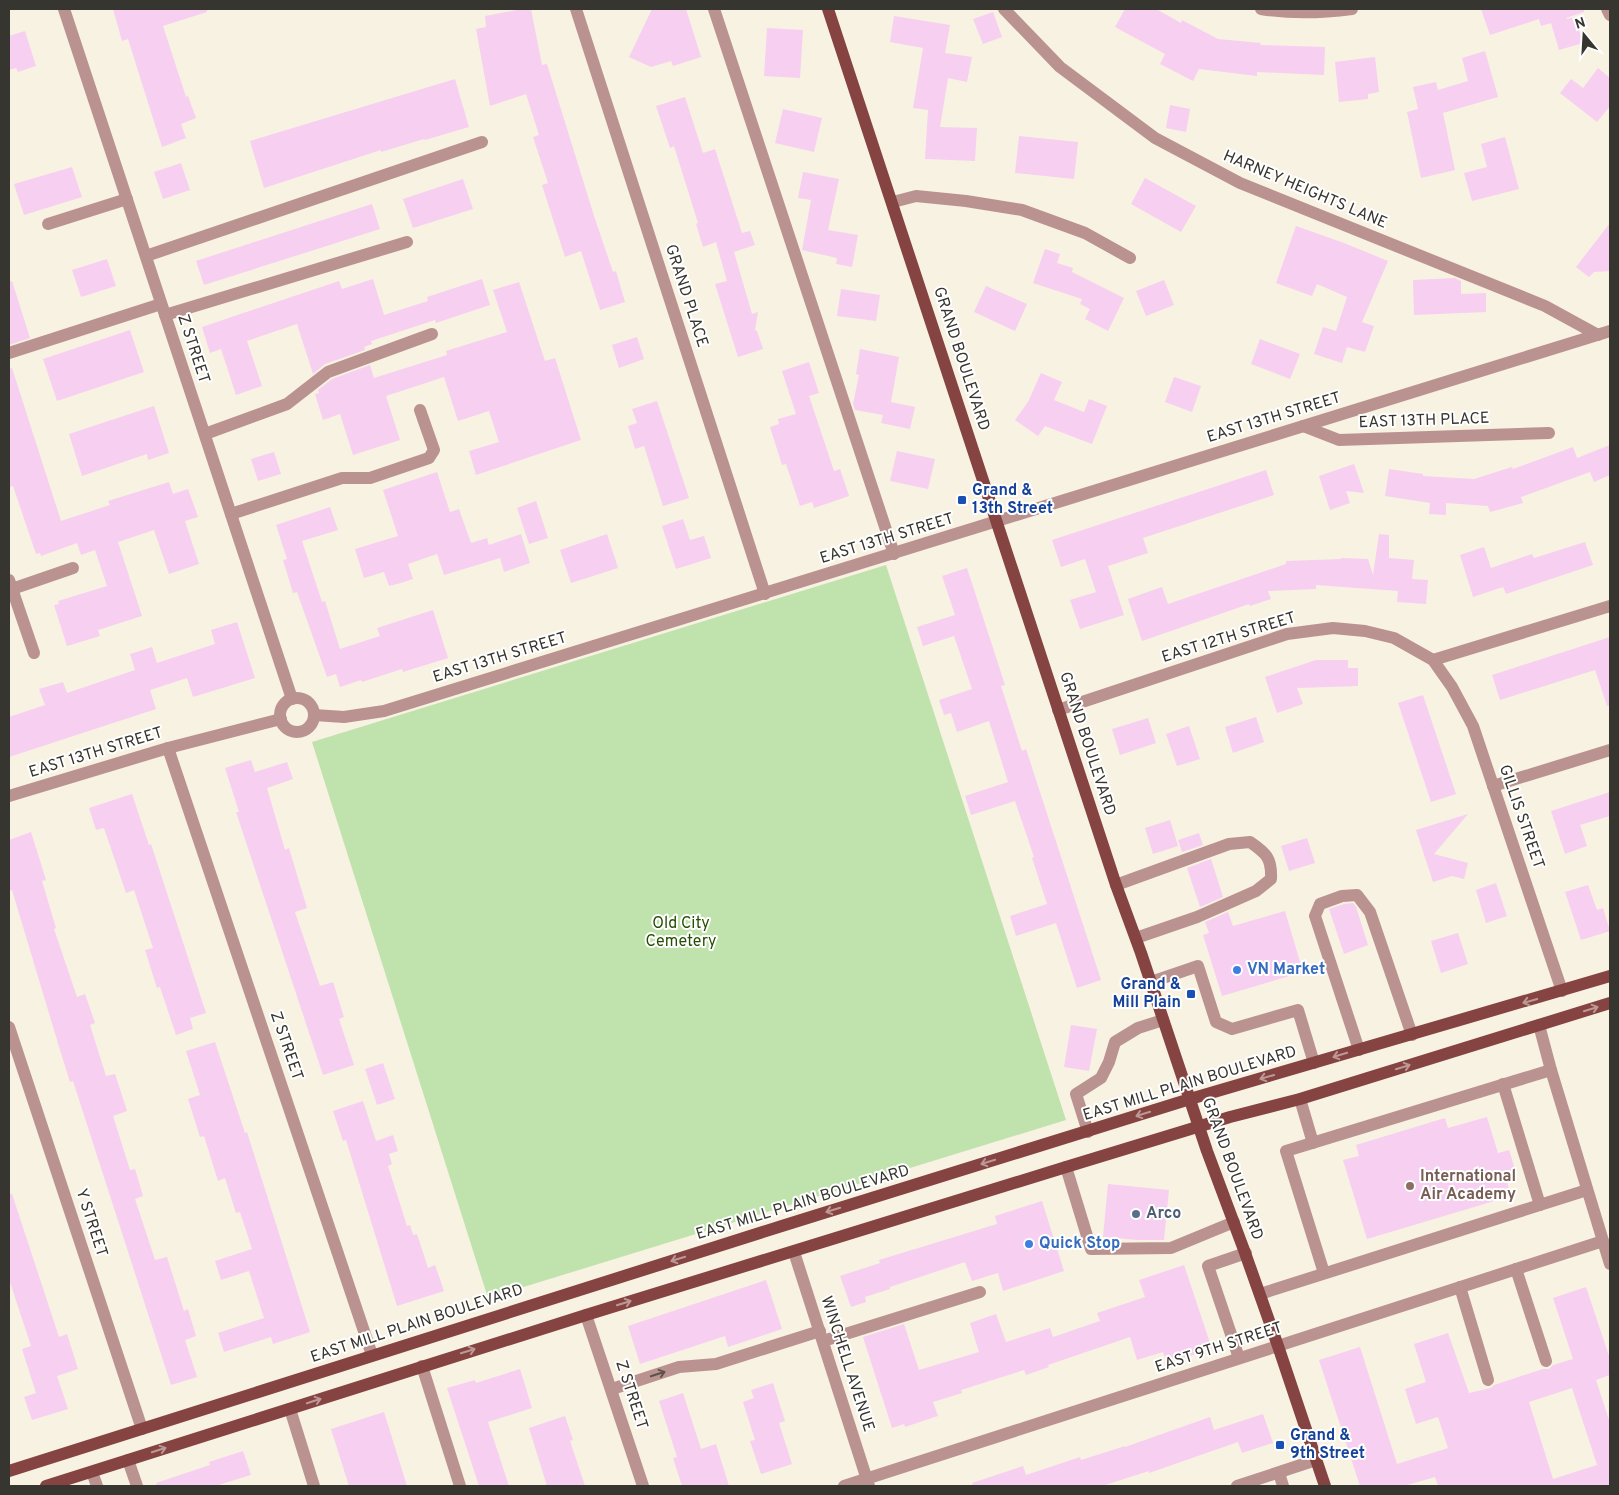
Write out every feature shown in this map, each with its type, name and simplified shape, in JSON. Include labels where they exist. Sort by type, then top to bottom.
[{"type":"main road","name":"GRAND BOULEVARD","points":[[828,9],[1116,885],[1136,938],[1199,1127],[1260,1294],[1325,1486]]},
{"type":"main road","name":"EAST MILL PLAIN BOULEVARD","points":[[9,1471],[372,1355],[1190,1099],[1412,1036],[1610,976]]},
{"type":"main road","points":[[46,1486],[586,1315],[1066,1167],[1610,1003]]},
{"type":"street","name":"Z STREET","points":[[64,9],[292,699]]},
{"type":"street","name":"GRAND PLACE","points":[[576,9],[765,594]]},
{"type":"street","points":[[714,9],[894,554]]},
{"type":"street","name":"HARNEY HEIGHTS LANE","points":[[1004,9],[1060,67],[1155,138],[1240,183],[1545,306],[1604,333]]},
{"type":"street","points":[[1261,9],[1284,13],[1332,12],[1352,9]]},
{"type":"street","points":[[1607,9],[1610,15]]},
{"type":"street","points":[[146,256],[482,142]]},
{"type":"street","points":[[892,202],[916,196],[1022,210],[1085,233],[1130,258]]},
{"type":"street","points":[[48,224],[127,199]]},
{"type":"street","points":[[9,353],[407,242]]},
{"type":"street","name":"EAST 13TH STREET","points":[[314,715],[344,717],[384,711],[1604,333]]},
{"type":"street","points":[[205,434],[287,404],[328,372],[432,334]]},
{"type":"street","points":[[231,514],[342,478],[370,478],[429,458],[434,450],[420,410]]},
{"type":"street","name":"EAST 13TH PLACE","points":[[1303,426],[1339,440],[1550,433]]},
{"type":"street","points":[[34,652],[10,585],[74,568]]},
{"type":"street","points":[[1433,660],[1610,606]]},
{"type":"street","name":"EAST 12TH STREET","points":[[1058,710],[1287,634],[1333,628],[1365,631],[1394,638],[1433,660]]},
{"type":"street","name":"GILLIS STREET","points":[[1433,660],[1452,687],[1472,726],[1562,992]]},
{"type":"street","points":[[299,698],[308,702],[314,715],[310,725],[299,731],[289,729],[281,719],[282,708],[286,702],[299,698]]},
{"type":"street","name":"EAST 13TH STREET","points":[[9,796],[168,748],[281,719]]},
{"type":"street","name":"Z STREET","points":[[168,748],[372,1355]]},
{"type":"street","points":[[1493,786],[1610,750]]},
{"type":"street","points":[[1116,885],[1236,843],[1250,842],[1265,852],[1272,866],[1271,879],[1256,891],[1197,917],[1136,938]]},
{"type":"street","points":[[1359,1050],[1315,916],[1320,904],[1342,896],[1357,895],[1370,912],[1412,1036]]},
{"type":"street","points":[[1151,982],[1198,966],[1216,1022],[1232,1029],[1298,1010],[1314,1063]]},
{"type":"street","points":[[1088,1132],[1076,1094],[1101,1078],[1110,1062],[1115,1042],[1138,1028],[1163,1020]]},
{"type":"street","points":[[1539,1025],[1610,1264]]},
{"type":"street","name":"Y STREET","points":[[9,1027],[142,1429]]},
{"type":"street","points":[[1324,1273],[1286,1151],[1551,1070]]},
{"type":"street","points":[[1503,1084],[1540,1205]]},
{"type":"street","points":[[1300,1098],[1313,1143]]},
{"type":"street","points":[[1066,1167],[1091,1249],[1171,1248],[1234,1222]]},
{"type":"street","points":[[1260,1294],[1587,1190]]},
{"type":"street","name":"EAST 9TH STREET","points":[[844,1486],[868,1483],[1239,1358],[1603,1241]]},
{"type":"street","name":"WINCHELL AVENUE","points":[[794,1252],[868,1483]]},
{"type":"street","points":[[1239,1358],[1208,1266],[1246,1254]]},
{"type":"street","points":[[1516,1269],[1546,1361]]},
{"type":"street","points":[[1460,1287],[1488,1380]]},
{"type":"street","points":[[612,1389],[679,1367],[716,1364],[980,1292]]},
{"type":"street","name":"Z STREET","points":[[586,1315],[643,1486]]},
{"type":"street","points":[[422,1366],[460,1486]]},
{"type":"street","points":[[290,1409],[314,1486]]},
{"type":"street","points":[[128,1460],[137,1486]]},
{"type":"street","points":[[1237,1486],[1316,1460]]},
{"type":"street","points":[[92,1472],[97,1486]]},
{"type":"street","points":[[1279,1473],[1283,1486]]},
{"type":"green space","name":"Old City Cemetery","points":[[886,565],[1066,1120],[488,1298],[312,742]]},
{"type":"building","points":[[113,9],[207,9],[207,12],[163,26],[186,97],[188,96],[196,118],[181,124],[186,138],[162,147],[128,39],[122,41]]},
{"type":"building","points":[[531,9],[542,65],[547,64],[594,216],[613,272],[616,271],[625,302],[600,310],[581,251],[565,257],[542,185],[548,183],[533,137],[539,135],[526,94],[490,106],[476,29],[486,27],[485,16]]},
{"type":"building","points":[[652,9],[686,9],[701,57],[673,66],[671,61],[651,67],[629,57]]},
{"type":"building","points":[[1125,9],[1156,9],[1181,23],[1182,20],[1218,39],[1261,43],[1260,45],[1325,47],[1324,75],[1257,72],[1257,76],[1199,69],[1193,81],[1160,64],[1165,54],[1115,27]]},
{"type":"building","points":[[1481,9],[1584,9],[1584,12],[1566,18],[1575,17],[1583,43],[1559,50],[1551,23],[1541,26],[1539,19],[1490,35]]},
{"type":"building","points":[[993,12],[1002,37],[983,44],[973,19]]},
{"type":"building","points":[[894,16],[950,25],[945,53],[972,57],[967,82],[948,78],[940,127],[977,128],[975,161],[925,159],[928,110],[913,108],[923,48],[890,42]]},
{"type":"building","points":[[767,28],[803,30],[800,78],[764,76]]},
{"type":"building","points":[[25,31],[36,66],[18,72],[16,68],[9,70],[9,36]]},
{"type":"building","points":[[1485,51],[1498,97],[1443,113],[1455,170],[1421,178],[1407,112],[1418,109],[1413,87],[1436,82],[1438,90],[1468,81],[1462,58]]},
{"type":"building","points":[[1375,57],[1379,92],[1368,94],[1368,99],[1339,102],[1335,62]]},
{"type":"building","points":[[1598,68],[1610,78],[1610,106],[1597,122],[1560,93],[1571,79],[1583,88]]},
{"type":"building","points":[[455,79],[469,127],[381,152],[381,150],[264,188],[250,141]]},
{"type":"building","points":[[685,97],[703,153],[715,149],[742,233],[750,231],[755,245],[734,252],[752,314],[758,312],[755,330],[763,349],[738,357],[715,284],[727,281],[716,242],[703,247],[696,224],[698,223],[674,146],[670,148],[656,106]]},
{"type":"building","points":[[1170,105],[1190,109],[1186,132],[1166,128]]},
{"type":"building","points":[[783,109],[822,118],[814,152],[775,143]]},
{"type":"building","points":[[1019,136],[1078,142],[1074,179],[1015,173]]},
{"type":"building","points":[[1505,137],[1519,189],[1472,201],[1464,173],[1487,167],[1481,144]]},
{"type":"building","points":[[181,163],[190,190],[163,199],[154,172]]},
{"type":"building","points":[[72,167],[82,197],[24,215],[14,184]]},
{"type":"building","points":[[803,172],[839,179],[828,230],[858,235],[852,267],[836,264],[837,258],[802,250],[811,200],[798,198]]},
{"type":"building","points":[[1145,178],[1196,206],[1181,232],[1131,204]]},
{"type":"building","points":[[463,179],[473,209],[413,228],[403,199]]},
{"type":"building","points":[[372,204],[380,229],[204,285],[196,261]]},
{"type":"building","points":[[1610,223],[1610,271],[1594,272],[1589,277],[1576,267]]},
{"type":"building","points":[[1296,226],[1388,261],[1362,322],[1374,326],[1365,352],[1347,347],[1342,363],[1314,354],[1323,327],[1336,331],[1347,297],[1317,284],[1312,296],[1276,283]]},
{"type":"building","points":[[1045,249],[1060,254],[1057,263],[1073,268],[1072,272],[1124,298],[1108,331],[1085,319],[1090,309],[1080,304],[1082,299],[1033,283]]},
{"type":"building","points":[[107,259],[116,286],[81,297],[72,270]]},
{"type":"building","points":[[1455,278],[1461,281],[1461,294],[1486,293],[1486,312],[1414,315],[1413,280]]},
{"type":"building","points":[[373,279],[384,315],[428,301],[427,297],[482,279],[490,305],[436,323],[435,320],[371,341],[372,344],[364,347],[365,350],[325,364],[313,374],[297,324],[247,341],[262,386],[236,395],[221,349],[210,353],[202,327],[339,281],[342,289]]},
{"type":"building","points":[[1164,280],[1174,305],[1146,316],[1136,291]]},
{"type":"building","points":[[12,281],[30,338],[9,345],[9,282]]},
{"type":"building","points":[[519,282],[545,361],[555,358],[581,440],[476,475],[469,451],[499,442],[489,411],[458,421],[444,377],[386,396],[400,440],[353,455],[340,414],[323,420],[315,394],[319,393],[318,390],[332,379],[370,365],[374,378],[447,355],[446,351],[507,332],[493,290]]},
{"type":"building","points":[[986,286],[1027,304],[1015,331],[974,312]]},
{"type":"building","points":[[841,289],[880,295],[876,321],[837,316]]},
{"type":"building","points":[[130,330],[144,372],[57,401],[43,359]]},
{"type":"building","points":[[637,337],[644,359],[619,368],[612,345]]},
{"type":"building","points":[[1260,339],[1300,354],[1290,379],[1251,364]]},
{"type":"building","points":[[860,349],[899,357],[891,402],[915,407],[910,429],[881,423],[883,415],[855,410],[853,404],[859,375],[856,374]]},
{"type":"building","points":[[809,362],[819,393],[809,396],[834,471],[840,469],[849,496],[814,508],[812,502],[800,506],[786,464],[782,465],[770,427],[779,424],[778,419],[796,414],[782,371]]},
{"type":"building","points":[[12,368],[61,521],[110,505],[108,501],[169,482],[173,494],[188,489],[198,517],[185,521],[199,564],[169,574],[154,530],[118,542],[142,616],[98,630],[100,636],[67,646],[54,605],[59,604],[58,601],[107,586],[95,550],[81,555],[77,543],[41,556],[40,553],[36,554],[13,486],[9,487],[9,369]]},
{"type":"building","points":[[1041,373],[1062,382],[1054,400],[1084,412],[1089,399],[1107,406],[1092,444],[1045,426],[1038,436],[1015,420],[1028,402]]},
{"type":"building","points":[[1174,377],[1201,386],[1192,412],[1165,402]]},
{"type":"building","points":[[657,401],[689,498],[663,506],[644,446],[635,449],[628,426],[637,423],[632,409]]},
{"type":"building","points":[[154,406],[169,453],[148,460],[147,454],[82,476],[69,434]]},
{"type":"building","points":[[1610,445],[1610,475],[1594,482],[1590,472],[1521,497],[1523,503],[1490,512],[1488,506],[1446,503],[1446,515],[1429,514],[1430,503],[1385,496],[1389,469],[1423,474],[1423,476],[1474,479],[1512,467],[1513,469],[1573,447],[1577,458]]},
{"type":"building","points":[[897,451],[935,459],[928,489],[890,481]]},
{"type":"building","points":[[274,452],[281,474],[258,481],[251,459]]},
{"type":"building","points":[[1354,464],[1364,493],[1346,491],[1350,503],[1330,510],[1319,476]]},
{"type":"building","points":[[1266,470],[1274,495],[1143,538],[1148,553],[1108,566],[1124,615],[1080,629],[1070,600],[1096,592],[1085,559],[1061,567],[1052,540]]},
{"type":"building","points":[[437,472],[450,512],[459,509],[471,543],[487,538],[489,545],[521,534],[530,563],[504,572],[500,558],[444,575],[437,554],[408,564],[413,579],[401,583],[389,586],[384,572],[364,578],[355,549],[398,536],[383,490]]},
{"type":"building","points":[[536,501],[548,538],[529,544],[517,508]]},
{"type":"building","points":[[330,507],[338,530],[302,541],[322,602],[325,601],[340,649],[380,636],[377,628],[433,610],[448,658],[403,672],[402,669],[340,687],[336,674],[327,677],[297,592],[293,593],[283,560],[287,559],[276,525]]},
{"type":"building","points":[[683,519],[690,540],[704,536],[711,558],[676,569],[662,526]]},
{"type":"building","points":[[607,534],[618,568],[571,583],[560,550]]},
{"type":"building","points":[[1379,534],[1389,535],[1389,558],[1414,560],[1412,579],[1428,580],[1426,604],[1397,602],[1398,591],[1316,585],[1316,589],[1268,591],[1271,599],[1250,606],[1249,604],[1142,641],[1128,599],[1162,587],[1168,604],[1286,564],[1286,561],[1341,558],[1368,559],[1373,575]]},
{"type":"building","points":[[1585,542],[1593,565],[1506,594],[1503,587],[1473,597],[1460,555],[1484,547],[1491,568],[1532,554],[1534,558]]},
{"type":"building","points":[[967,568],[1005,685],[1001,686],[1022,751],[1026,749],[1101,980],[1077,988],[1056,923],[1016,936],[1010,916],[1047,904],[1032,858],[1034,857],[1015,801],[971,815],[965,796],[1008,782],[989,721],[957,732],[951,713],[944,715],[939,700],[972,689],[954,636],[923,646],[917,627],[955,615],[942,576]]},
{"type":"building","points":[[237,622],[255,678],[193,697],[187,678],[150,690],[156,709],[9,757],[9,717],[45,705],[39,689],[63,682],[67,693],[135,670],[130,654],[152,647],[157,663],[215,644],[211,630]]},
{"type":"building","points":[[1610,637],[1610,705],[1607,706],[1595,670],[1500,700],[1492,675]]},
{"type":"building","points":[[1316,660],[1348,660],[1348,668],[1358,668],[1358,686],[1297,688],[1303,704],[1277,713],[1265,677]]},
{"type":"building","points":[[1423,695],[1456,794],[1431,802],[1398,703]]},
{"type":"building","points":[[1256,717],[1264,742],[1233,753],[1225,727]]},
{"type":"building","points":[[1148,718],[1156,743],[1120,755],[1112,729]]},
{"type":"building","points":[[1189,726],[1200,759],[1177,766],[1166,734]]},
{"type":"building","points":[[251,760],[255,772],[287,762],[293,779],[267,788],[285,850],[289,848],[307,908],[295,912],[320,986],[333,982],[344,1017],[339,1019],[354,1065],[323,1075],[236,812],[239,812],[225,768]]},
{"type":"building","points":[[1610,792],[1610,816],[1580,825],[1587,846],[1565,854],[1551,811]]},
{"type":"building","points":[[132,794],[149,845],[151,844],[206,1013],[190,1018],[193,1029],[176,1035],[160,987],[157,988],[145,950],[153,948],[134,890],[126,893],[104,828],[96,830],[89,808]]},
{"type":"building","points":[[1468,814],[1434,854],[1468,863],[1464,879],[1452,876],[1433,882],[1416,830]]},
{"type":"building","points":[[1170,820],[1178,846],[1153,854],[1145,828]]},
{"type":"building","points":[[31,832],[46,880],[42,881],[56,928],[54,929],[77,997],[85,994],[95,1023],[90,1025],[106,1076],[115,1074],[127,1111],[113,1116],[130,1170],[135,1169],[143,1196],[135,1199],[155,1260],[167,1257],[184,1311],[188,1309],[196,1336],[185,1340],[197,1377],[171,1385],[73,1081],[70,1082],[12,890],[9,891],[9,840]]},
{"type":"building","points":[[1199,833],[1203,845],[1182,852],[1178,840]]},
{"type":"building","points":[[1307,838],[1315,863],[1289,871],[1281,846]]},
{"type":"building","points":[[1211,859],[1223,897],[1200,907],[1187,868]]},
{"type":"building","points":[[1496,883],[1507,916],[1486,923],[1476,890]]},
{"type":"building","points":[[1588,885],[1597,910],[1603,908],[1610,931],[1581,940],[1565,892]]},
{"type":"building","points":[[1353,903],[1368,945],[1344,954],[1329,909]]},
{"type":"building","points":[[1285,911],[1303,972],[1222,996],[1203,935],[1209,933],[1205,922],[1228,912],[1233,926]]},
{"type":"building","points":[[1458,933],[1468,964],[1441,973],[1431,941]]},
{"type":"building","points":[[1071,1025],[1097,1029],[1089,1071],[1064,1067]]},
{"type":"building","points":[[215,1042],[245,1133],[247,1132],[310,1332],[273,1344],[271,1337],[224,1352],[218,1333],[264,1318],[249,1271],[221,1280],[215,1261],[252,1249],[240,1212],[236,1213],[225,1178],[218,1181],[204,1136],[200,1137],[188,1099],[200,1095],[186,1051]]},
{"type":"building","points":[[383,1063],[395,1099],[377,1105],[365,1069]]},
{"type":"building","points":[[363,1101],[376,1141],[393,1135],[398,1151],[389,1154],[392,1164],[388,1166],[407,1226],[410,1225],[413,1235],[417,1234],[428,1268],[435,1265],[444,1291],[397,1306],[346,1140],[343,1141],[333,1111]]},
{"type":"building","points":[[1487,1117],[1498,1153],[1509,1150],[1517,1176],[1506,1179],[1511,1196],[1367,1239],[1343,1160],[1359,1156],[1356,1145],[1445,1118],[1448,1128]]},
{"type":"building","name":"Arco","points":[[1108,1184],[1169,1190],[1164,1240],[1103,1237]]},
{"type":"building","points":[[9,1194],[12,1194],[59,1337],[67,1334],[78,1369],[57,1376],[68,1409],[32,1420],[24,1397],[36,1393],[22,1349],[31,1346],[9,1279]]},
{"type":"building","points":[[1042,1201],[1064,1271],[1003,1291],[998,1273],[972,1281],[965,1262],[890,1287],[890,1289],[865,1297],[866,1302],[851,1307],[840,1276],[880,1263],[879,1260],[997,1224],[995,1216]]},
{"type":"building","points":[[1184,1265],[1212,1349],[1167,1363],[1163,1352],[1137,1360],[1130,1337],[1048,1365],[1049,1367],[1026,1375],[1024,1370],[961,1390],[962,1393],[933,1402],[938,1416],[905,1427],[904,1424],[892,1428],[863,1337],[904,1324],[919,1370],[979,1352],[970,1323],[996,1314],[1006,1342],[1050,1328],[1053,1337],[1100,1321],[1097,1313],[1145,1297],[1139,1280]]},
{"type":"building","points":[[766,1280],[782,1329],[728,1347],[725,1336],[640,1364],[628,1326]]},
{"type":"building","points":[[1586,1287],[1610,1359],[1610,1375],[1596,1380],[1610,1423],[1610,1486],[1438,1486],[1435,1477],[1404,1486],[1360,1486],[1319,1360],[1360,1347],[1397,1464],[1448,1448],[1438,1417],[1416,1424],[1405,1389],[1426,1382],[1414,1344],[1448,1333],[1469,1393],[1491,1388],[1494,1385],[1543,1369],[1549,1369],[1553,1365],[1573,1359],[1553,1298]],"holes":[[[1572,1388],[1597,1465],[1553,1479],[1529,1402]]]},
{"type":"building","points":[[520,1369],[532,1408],[488,1422],[509,1486],[479,1486],[447,1388],[475,1380],[476,1383]]},
{"type":"building","points":[[773,1383],[785,1421],[779,1423],[792,1464],[761,1474],[750,1441],[755,1440],[743,1402],[754,1398],[751,1390]]},
{"type":"building","points":[[683,1393],[701,1449],[716,1444],[729,1486],[682,1486],[673,1458],[677,1457],[659,1401]]},
{"type":"building","points":[[384,1412],[407,1486],[349,1486],[331,1429]]},
{"type":"building","points":[[1263,1414],[1273,1443],[1242,1453],[1238,1442],[1149,1473],[1149,1471],[1102,1486],[973,1486],[972,1483],[1023,1466],[1026,1475],[1080,1457],[1081,1460],[1125,1447],[1210,1417],[1214,1430]]},
{"type":"building","points":[[565,1416],[573,1440],[570,1441],[585,1486],[547,1486],[529,1428]]},
{"type":"building","points":[[243,1451],[251,1475],[215,1486],[157,1486],[156,1483],[210,1465],[209,1462]]},
{"type":"place","name":"Grand & 13th Street","points":[[962,500]]},
{"type":"place","name":"VN Market","points":[[1237,970]]},
{"type":"place","name":"Grand & Mill Plain","points":[[1191,994]]},
{"type":"place","name":"International Air Academy","points":[[1410,1186]]},
{"type":"place","name":"Arco","points":[[1136,1214]]},
{"type":"place","name":"Quick Stop","points":[[1029,1244]]},
{"type":"place","name":"Grand & 9th Street","points":[[1280,1445]]}]
